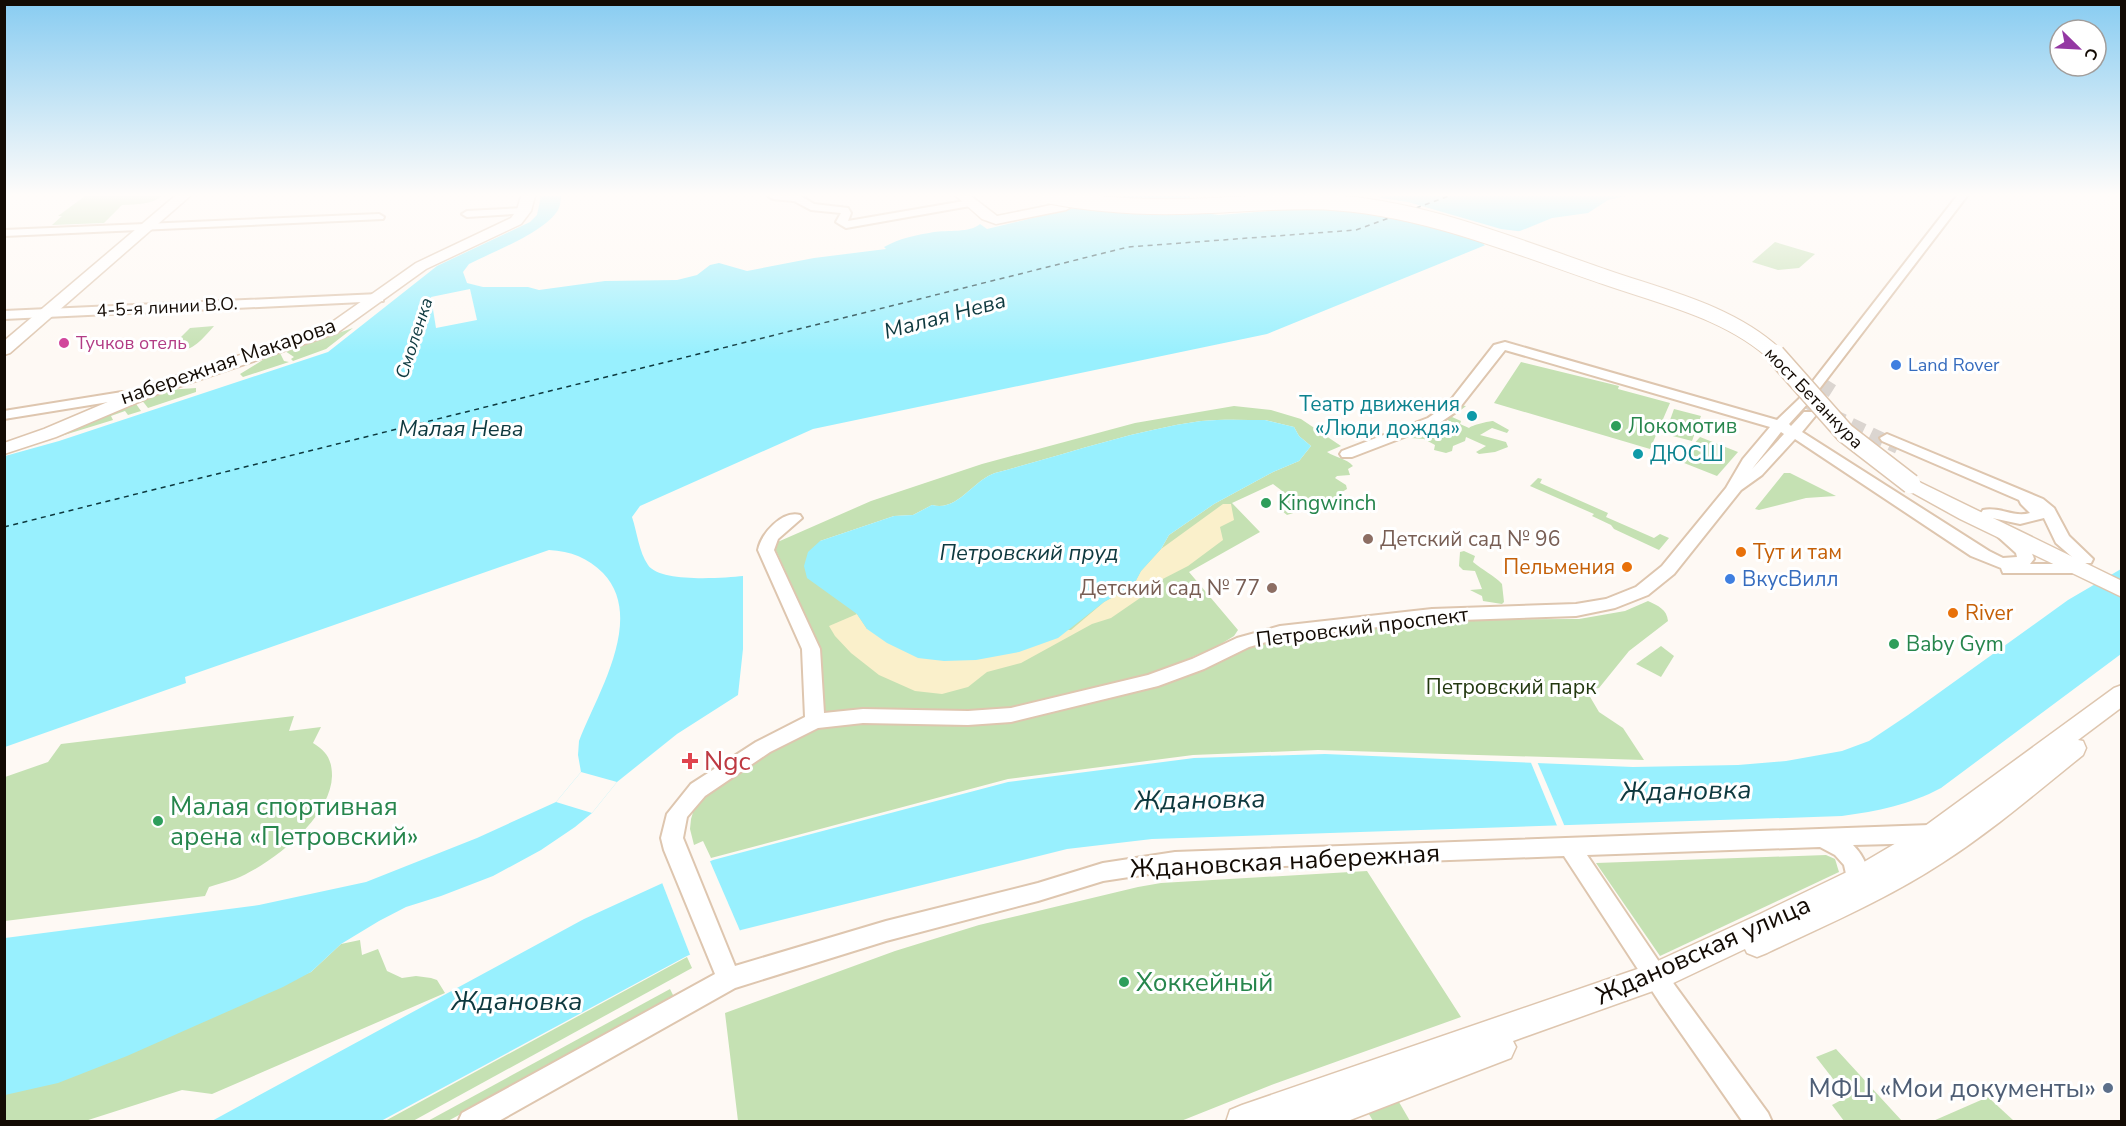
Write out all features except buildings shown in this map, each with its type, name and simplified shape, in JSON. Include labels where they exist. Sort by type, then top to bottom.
[{"type":"main road","points":[[4,350],[42,313],[117,249]]},
{"type":"main road","points":[[345,320],[421,266],[459,249]]},
{"type":"main road","name":"мост Бетанкура","points":[[1523,249],[1682,304],[1753,338],[1782,359],[1838,425],[1867,452],[1918,482]]},
{"type":"main road","name":"мост Бетанкура","points":[[1542,249],[1688,299],[1774,340],[1796,358],[1857,426],[1918,482]]},
{"type":"main road","points":[[4,339],[42,313]]},
{"type":"main road","name":"набережная Макарова","points":[[4,449],[43,436],[155,383],[345,320]]},
{"type":"main road","name":"набережная Макарова","points":[[4,443],[45,430],[126,398],[315,337],[345,320]]},
{"type":"main road","points":[[1918,482],[1991,520],[2097,570],[2121,590]]},
{"type":"main road","name":"Ждановская улица","points":[[1242,1122],[1660,982],[1857,880],[1934,834],[2121,694]]},
{"type":"main road","name":"Ждановская улица","points":[[1301,1122],[1660,982],[1874,889],[1965,833],[2121,712]]},
{"type":"street","name":"Петровский проспект","points":[[724,968],[680,864],[672,838],[678,814],[698,790],[729,768],[792,730],[816,721],[863,716],[968,718],[1011,715],[1151,681],[1198,664],[1243,642],[1280,632],[1432,615],[1576,610],[1610,604],[1642,591],[1656,581],[1733,490],[1757,472],[1789,432],[1805,406],[1923,249]]},
{"type":"street","points":[[1831,380],[1931,249]]},
{"type":"street","name":"4-5-я линии В.О.","points":[[4,315],[379,297]]},
{"type":"street","points":[[324,328],[342,315],[346,309],[346,305],[342,302],[329,299]]},
{"type":"street","points":[[1347,454],[1433,421],[1446,413],[1499,348],[1505,346],[1789,432],[1977,552],[2007,564],[2019,564],[2026,559],[2024,551],[1991,520]]},
{"type":"street","points":[[4,415],[126,398]]},
{"type":"street","points":[[1789,432],[1985,563],[2016,570],[2044,568],[2097,570]]},
{"type":"street","points":[[1991,520],[2034,519],[2038,515],[2037,509],[2019,498],[1892,442],[2038,502],[2046,508],[2062,539],[2097,570]]},
{"type":"street","points":[[794,518],[773,534],[768,540],[766,550],[811,649],[816,721]]},
{"type":"street","name":"Ждановская набережная","points":[[471,1122],[724,968],[886,931],[1038,892],[1103,872],[1175,861],[1934,834]]},
{"type":"street","points":[[1822,838],[1847,852],[1858,870],[1857,880]]},
{"type":"street","points":[[1570,848],[1660,982],[1759,1122]]},
{"type":"green space","points":[[1767,249],[1797,249],[1815,254],[1799,268],[1778,270],[1752,262]]},
{"type":"green space","points":[[214,326],[191,348],[179,350],[173,348],[173,345],[190,328]]},
{"type":"green space","points":[[353,328],[326,349],[293,361],[291,359],[294,357],[285,351]]},
{"type":"green space","points":[[280,353],[284,361],[289,362],[243,377],[240,374],[266,358]]},
{"type":"green space","name":"Локомотив","points":[[1521,362],[1619,386],[1618,389],[1670,403],[1650,449],[1494,403]]},
{"type":"green space","points":[[196,388],[196,392],[148,408],[141,399],[167,390]]},
{"type":"green space","points":[[134,401],[141,411],[128,415],[125,411],[111,416],[113,420],[35,444]]},
{"type":"green space","points":[[1459,405],[1466,406],[1452,417],[1461,421],[1460,424],[1469,428],[1493,421],[1509,430],[1507,433],[1492,428],[1480,435],[1506,442],[1508,447],[1495,452],[1479,454],[1476,452],[1486,446],[1466,437],[1465,441],[1453,446],[1452,451],[1446,453],[1434,450],[1435,445],[1424,439],[1409,436],[1427,427],[1444,434],[1458,433],[1451,428],[1456,425],[1446,419]]},
{"type":"green space","points":[[1234,406],[1271,410],[1301,419],[1341,446],[1327,452],[1353,466],[1348,469],[1350,475],[1335,478],[1346,485],[1347,489],[1342,492],[1342,495],[1353,504],[1328,511],[1315,506],[1287,515],[1282,511],[1284,501],[1290,497],[1273,484],[1232,503],[1260,532],[1189,572],[1238,630],[1234,636],[1216,647],[1145,677],[994,713],[823,714],[820,647],[773,544],[871,501],[982,464],[1135,423]],"holes":[[[1217,420],[1265,420],[1294,427],[1299,436],[1311,446],[1299,461],[1273,472],[1214,504],[1169,535],[1161,549],[857,614],[820,541],[894,516],[913,515],[932,505],[950,504],[995,473],[1149,431]]]},
{"type":"green space","points":[[1674,409],[1701,416],[1692,441],[1665,434]]},
{"type":"green space","points":[[1700,437],[1738,452],[1717,476],[1679,461]]},
{"type":"green space","points":[[1784,473],[1790,473],[1836,496],[1806,498],[1759,510],[1755,509]]},
{"type":"green space","points":[[1538,478],[1542,479],[1540,483],[1608,513],[1606,517],[1654,538],[1660,534],[1669,538],[1659,550],[1614,529],[1611,525],[1592,516],[1594,514],[1530,486]]},
{"type":"green space","points":[[1464,551],[1475,556],[1473,562],[1502,584],[1504,602],[1502,604],[1483,601],[1482,596],[1470,590],[1482,589],[1475,571],[1463,570],[1459,566],[1460,552]]},
{"type":"green space","name":"Петровский парк","points":[[1648,601],[1664,611],[1668,621],[1629,651],[1599,688],[1586,690],[1599,712],[1623,728],[1644,760],[1318,750],[1193,755],[1008,779],[711,858],[703,841],[694,845],[690,829],[694,809],[704,796],[767,753],[819,727],[1087,702],[1148,690],[1220,662],[1248,647],[1320,632],[1415,620],[1579,619],[1625,611]]},
{"type":"green space","points":[[1661,646],[1674,656],[1661,677],[1636,664]]},
{"type":"green space","name":"Малая спортивная арена «Петровский»","points":[[294,716],[289,731],[321,727],[313,743],[325,752],[332,776],[329,792],[322,808],[311,823],[282,851],[250,872],[209,887],[205,896],[5,921],[5,777],[48,762],[61,744]]},
{"type":"green space","points":[[1826,855],[1835,859],[1839,872],[1660,956],[1596,863]]},
{"type":"green space","name":"Хоккейный","points":[[1367,871],[1461,1017],[1274,1084],[1181,1121],[738,1121],[725,1013],[895,951],[979,925],[1138,887],[1161,883]]},
{"type":"green space","points":[[360,940],[362,955],[378,949],[387,971],[402,978],[416,976],[437,980],[445,993],[212,1094],[182,1090],[82,1122],[5,1121],[4,1095],[311,972],[341,944]]},
{"type":"green space","points":[[687,957],[692,968],[413,1121],[385,1121]]},
{"type":"green space","points":[[670,989],[674,997],[448,1121],[426,1122]]},
{"type":"green space","points":[[1836,1049],[1902,1121],[1844,1121],[1832,1105],[1847,1097],[1816,1057]]},
{"type":"green space","points":[[1396,1097],[1410,1121],[1373,1121],[1366,1109]]},
{"type":"green space","points":[[1988,1097],[2014,1121],[1933,1121]]},
{"type":"sand","points":[[1223,504],[1231,504],[1234,520],[1220,527],[1223,540],[1188,566],[1153,584],[1143,596],[1111,618],[1092,624],[1021,663],[987,672],[968,687],[942,694],[915,691],[879,675],[851,653],[829,626],[857,614],[867,629],[1071,630],[1104,602],[1133,586],[1141,571],[1161,549]]},
{"type":"water","name":"Малая Нева","points":[[474,249],[501,249],[469,264],[463,272],[467,283],[483,287],[528,287],[539,290],[605,281],[677,280],[697,275],[710,265],[719,263],[747,271],[814,258],[886,249],[1477,249],[1267,334],[813,429],[640,506],[632,517],[642,554],[648,565],[655,571],[665,575],[692,578],[743,576],[743,649],[738,695],[677,734],[617,782],[592,813],[541,850],[493,876],[406,907],[379,921],[341,944],[311,972],[283,987],[127,1056],[58,1083],[5,1095],[5,938],[259,905],[366,882],[477,838],[556,802],[581,772],[578,755],[579,741],[614,656],[619,634],[620,612],[615,591],[603,573],[579,556],[549,550],[185,677],[186,683],[5,747],[5,456],[59,441],[328,352],[437,266]]},
{"type":"water","name":"Петровский пруд","points":[[1209,420],[1265,420],[1294,427],[1299,436],[1311,446],[1299,461],[1273,472],[1214,504],[1169,535],[1161,549],[1141,571],[1133,586],[1104,602],[1058,638],[1019,652],[976,660],[944,661],[918,658],[887,643],[867,629],[857,614],[807,578],[804,566],[808,552],[820,541],[894,516],[913,515],[932,505],[950,504],[995,473],[1123,437],[1175,425]]},
{"type":"water","name":"Ждановка","points":[[2121,569],[2121,654],[1941,788],[1905,803],[1842,816],[1152,839],[1067,849],[741,930],[685,957],[381,1121],[210,1122],[584,919],[713,860],[1008,782],[1194,758],[1325,754],[1633,767],[1738,765],[1786,761],[1842,751],[1869,741],[2068,600]]},
{"type":"pier","points":[[470,289],[477,320],[436,328],[431,297]]},
{"type":"pier","points":[[1529,758],[1536,759],[1565,827],[1558,828]]},
{"type":"pier","points":[[581,772],[617,782],[592,813],[556,802]]},
{"type":"pier","points":[[709,859],[741,933],[691,957],[661,880]]},
{"type":"ferry route","points":[[4,527],[1122,249]]},
{"type":"tunnel","points":[[1811,412],[1831,380]]},
{"type":"tunnel","points":[[1831,415],[1898,447]]},
{"type":"place","name":"Тучков отель","points":[[64,343]]},
{"type":"place","name":"Land Rover","points":[[1896,365]]},
{"type":"place","name":"Театр движения «Люди дождя»","points":[[1472,416]]},
{"type":"place","name":"Локомотив","points":[[1616,426]]},
{"type":"place","name":"ДЮСШ","points":[[1638,454]]},
{"type":"place","name":"Kingwinch","points":[[1266,503]]},
{"type":"place","name":"Детский сад № 96","points":[[1368,539]]},
{"type":"place","name":"Тут и там","points":[[1741,552]]},
{"type":"place","name":"Пельмения","points":[[1627,567]]},
{"type":"place","name":"ВкусВилл","points":[[1730,579]]},
{"type":"place","name":"Детский сад № 77","points":[[1272,588]]},
{"type":"place","name":"River","points":[[1953,613]]},
{"type":"place","name":"Baby Gym","points":[[1894,644]]},
{"type":"place","name":"Ngc","points":[[690,761]]},
{"type":"place","name":"Малая спортивная арена «Петровский»","points":[[158,821]]},
{"type":"place","name":"Хоккейный","points":[[1124,982]]},
{"type":"place","name":"МФЦ «Мои документы»","points":[[2108,1088]]},
{"type":"water label","name":"Смоленка","points":[[414,338]]}]
